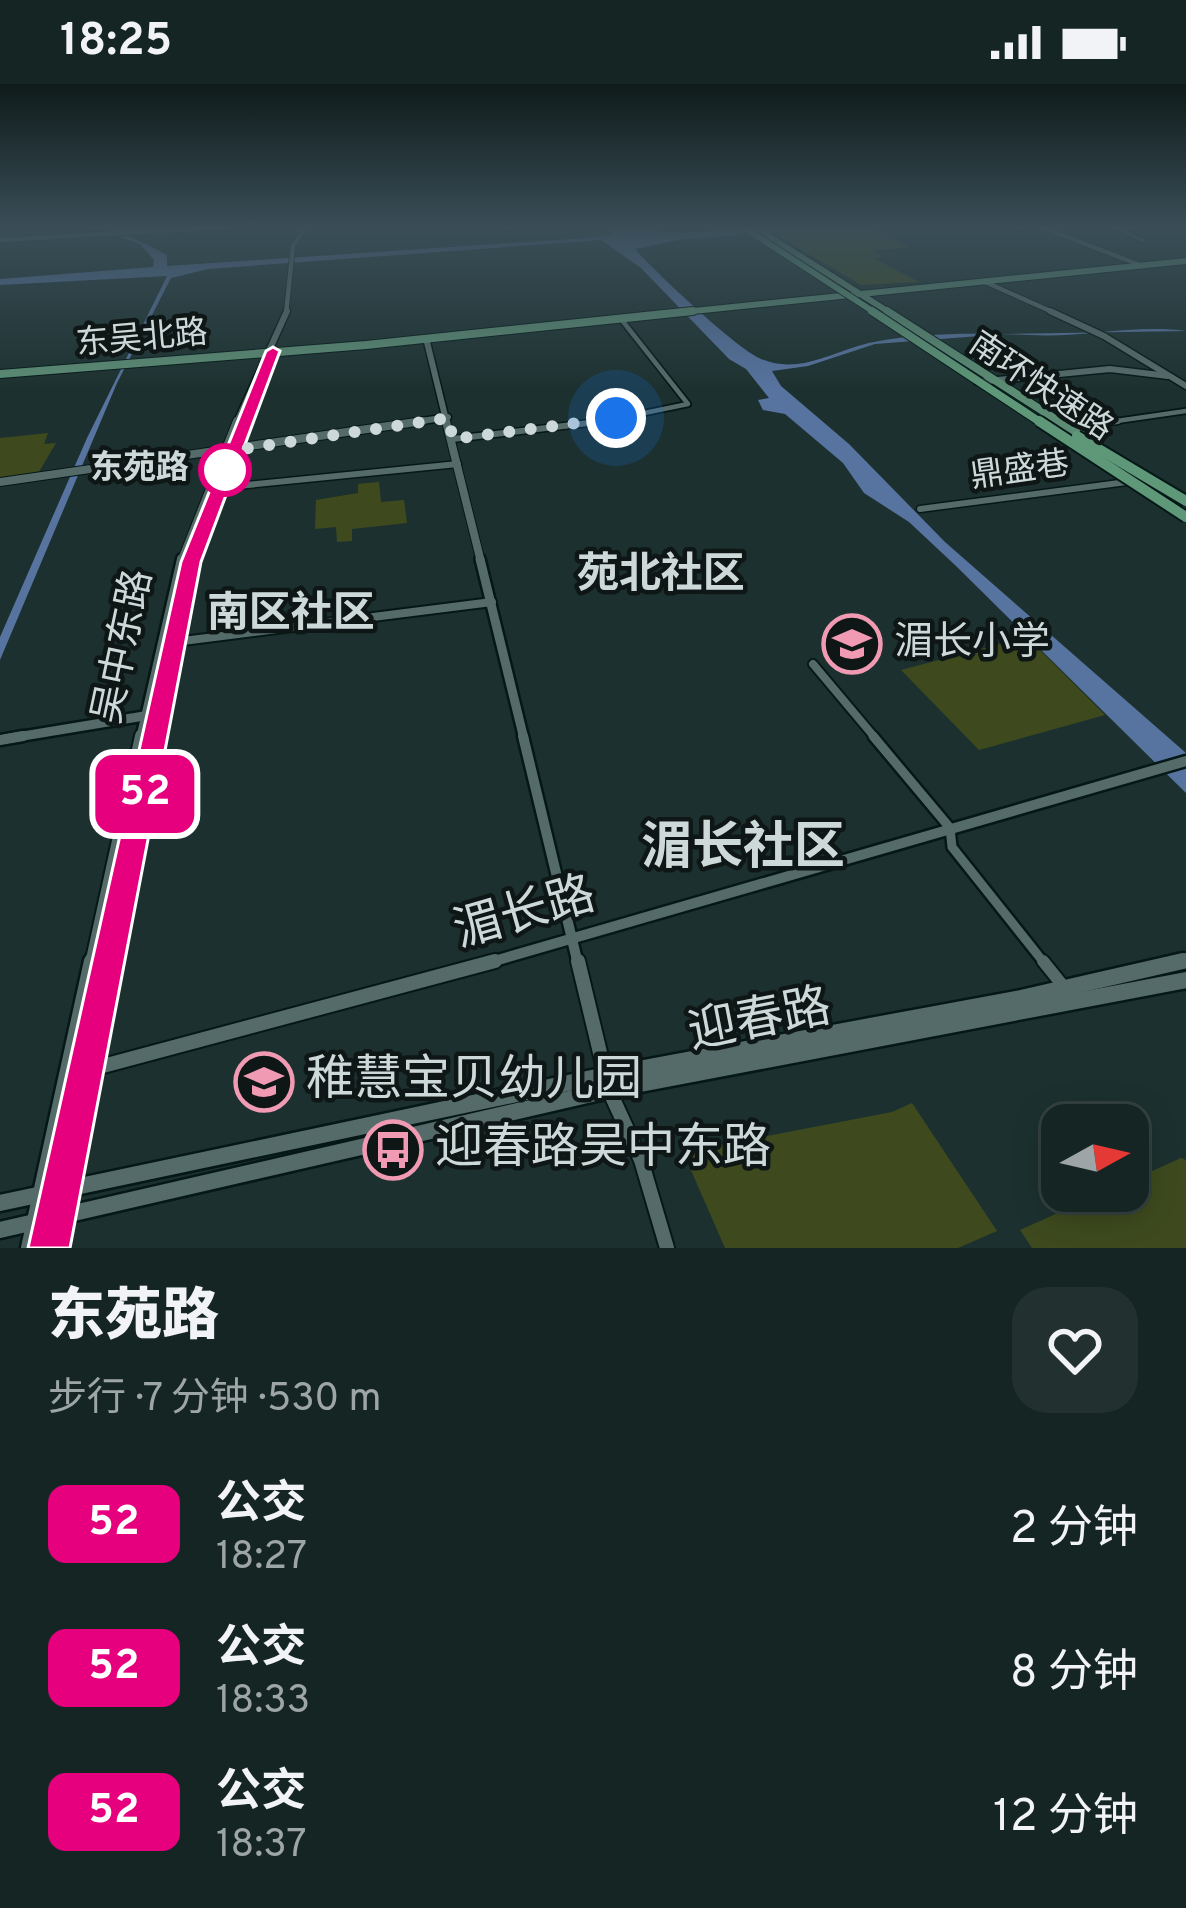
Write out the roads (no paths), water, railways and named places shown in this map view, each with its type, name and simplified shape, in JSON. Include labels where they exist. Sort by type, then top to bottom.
[{"type":"highway","name":"南环快速路","points":[[829,281],[1186,504]]},
{"type":"highway","points":[[1061,430],[1091,463],[1186,522]]},
{"type":"main road","name":"吴中东路","points":[[49,1248],[88,1070],[180,564],[290,303],[293,281]]},
{"type":"main road","points":[[825,281],[977,382],[1186,504]]},
{"type":"main road","points":[[841,281],[997,381],[1186,522]]},
{"type":"main road","name":"东吴北路","points":[[0,375],[427,339],[980,281]]},
{"type":"main road","name":"吴中东路","points":[[29,1248],[194,552],[228,451]]},
{"type":"main road","name":"迎春路","points":[[0,1203],[607,1083],[1186,960]]},
{"type":"main road","name":"迎春路","points":[[0,1230],[607,1083],[1076,1005],[1186,980]]},
{"type":"street","points":[[984,281],[1186,381]]},
{"type":"street","points":[[453,439],[584,424],[688,404],[622,320]]},
{"type":"street","points":[[427,339],[607,1083],[640,1160],[667,1248]]},
{"type":"street","points":[[977,382],[1110,369],[1176,377]]},
{"type":"street","points":[[1061,430],[1186,411]]},
{"type":"street","points":[[0,482],[448,418]]},
{"type":"street","points":[[217,488],[459,464]]},
{"type":"street","name":"鼎盛巷","points":[[920,509],[1127,482]]},
{"type":"street","points":[[1149,496],[1186,491]]},
{"type":"street","points":[[175,642],[493,602]]},
{"type":"street","points":[[813,664],[950,828],[952,847],[1076,1005]]},
{"type":"street","points":[[0,740],[154,714]]},
{"type":"street","name":"湄长路","points":[[88,1070],[575,939],[1186,761]]},
{"type":"water","points":[[0,281],[68,281],[0,285]]},
{"type":"water","points":[[164,281],[169,281],[117,383],[0,660],[0,637],[87,438]]},
{"type":"water","points":[[654,281],[667,281],[731,339],[774,363],[803,363],[893,339],[1004,334],[875,344],[808,366],[772,371],[781,386],[849,444],[945,542],[1186,753],[1186,793],[909,522],[864,493],[843,463],[785,414],[763,410],[758,400],[769,398],[746,369],[729,359]]},
{"type":"water","points":[[1147,329],[1186,331],[1097,332]]},
{"type":"water","points":[[1097,332],[1050,335],[1006,334]]},
{"type":"place","name":"东苑路","points":[[225,470]]},
{"type":"place","name":"湄长小学","points":[[852,644]]},
{"type":"place","name":"稚慧宝贝幼儿园","points":[[264,1082]]},
{"type":"place","name":"迎春路吴中东路","points":[[393,1150]]},
{"type":"district","name":"苑北社区","points":[[661,576]]},
{"type":"district","name":"南区社区","points":[[291,615]]},
{"type":"district","name":"湄长社区","points":[[743,850]]}]
